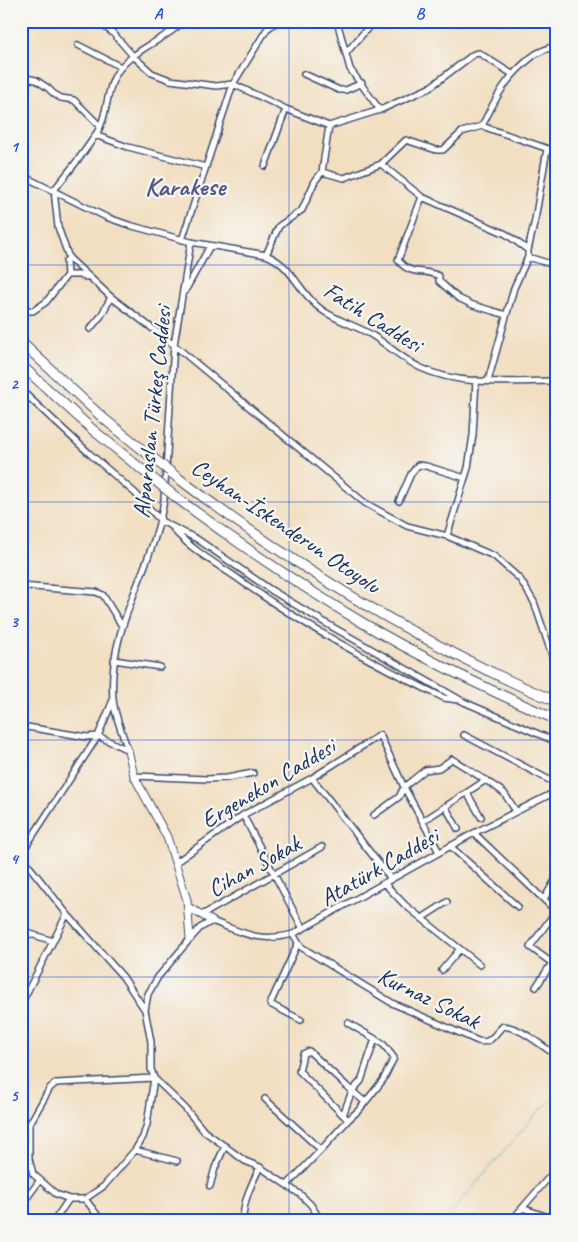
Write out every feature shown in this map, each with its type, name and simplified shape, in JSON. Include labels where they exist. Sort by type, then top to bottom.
[{"type":"highway","name":"Ceyhan-İskenderun Otoyolu","points":[[21,342],[103,418],[178,478],[263,540],[372,610],[491,672],[557,702]]},
{"type":"highway","name":"Ceyhan-İskenderun Otoyolu","points":[[21,365],[93,430],[156,482],[253,553],[364,624],[484,687],[557,720]]},
{"type":"street","points":[[97,21],[113,33],[133,56],[152,73],[170,80],[216,86],[233,84],[286,109],[329,126],[380,110],[429,88],[474,54],[479,53],[512,74]]},
{"type":"street","points":[[184,21],[174,31],[133,56],[121,67],[110,88],[100,126],[54,190],[58,227],[69,258],[111,297],[174,345],[365,503],[407,526],[447,536],[494,556],[520,579],[534,602],[557,670]]},
{"type":"street","points":[[182,240],[233,84],[267,29],[278,21]]},
{"type":"street","points":[[337,21],[350,69],[380,110]]},
{"type":"street","points":[[346,53],[374,21]]},
{"type":"street","points":[[551,21],[557,25]]},
{"type":"street","points":[[482,126],[493,101],[512,74],[534,55],[550,49],[557,43]]},
{"type":"street","points":[[78,45],[121,67]]},
{"type":"street","points":[[304,74],[339,90],[346,90],[362,83]]},
{"type":"street","points":[[21,76],[36,80],[61,98],[74,100],[100,126]]},
{"type":"street","points":[[265,166],[286,109]]},
{"type":"street","points":[[266,255],[279,226],[302,210],[315,181],[322,172],[329,126]]},
{"type":"street","points":[[322,172],[344,178],[381,164],[406,140],[436,150],[443,150],[462,132],[482,126],[557,152]]},
{"type":"street","points":[[95,135],[128,147],[206,167]]},
{"type":"street","points":[[488,381],[514,288],[528,253],[547,149]]},
{"type":"street","points":[[381,164],[422,197],[506,234],[528,253],[557,266]]},
{"type":"street","name":"Fatih Caddesi","points":[[21,175],[106,217],[182,240],[266,255],[281,262],[314,304],[323,311],[369,334],[420,367],[451,377],[476,380],[557,381]]},
{"type":"street","points":[[422,197],[398,260],[404,268],[420,273],[432,272],[439,276],[439,281],[458,298],[472,305],[506,315]]},
{"type":"street","name":"Alparaslan Türkeş Caddesi","points":[[113,699],[114,660],[122,626],[161,521],[174,345],[191,242]]},
{"type":"street","points":[[182,296],[210,246]]},
{"type":"street","points":[[21,304],[33,311],[46,302],[67,276],[66,261],[69,258]]},
{"type":"street","points":[[67,276],[79,275],[91,279]]},
{"type":"street","points":[[90,329],[101,316],[111,297]]},
{"type":"street","points":[[447,536],[465,478],[472,435],[476,380]]},
{"type":"street","points":[[21,390],[135,493],[161,521],[198,539],[271,590],[464,702],[557,742]]},
{"type":"street","points":[[399,501],[411,474],[418,465],[465,478]]},
{"type":"street","points":[[170,526],[186,543],[252,590],[340,645],[444,698],[464,702]]},
{"type":"street","points":[[21,586],[96,592],[103,595],[122,626]]},
{"type":"street","points":[[114,660],[160,667]]},
{"type":"street","points":[[113,699],[98,736],[21,855],[67,914],[123,977],[145,1010]]},
{"type":"street","points":[[113,699],[134,776],[167,837],[188,907],[190,939]]},
{"type":"street","points":[[21,726],[88,737],[98,736],[128,750]]},
{"type":"street","name":"Ergenekon Caddesi","points":[[175,863],[243,815],[312,778],[380,735],[404,787]]},
{"type":"street","points":[[464,735],[557,784]]},
{"type":"street","points":[[374,815],[399,797],[404,787],[425,770],[439,768],[452,759],[504,793],[516,811]]},
{"type":"street","points":[[134,776],[207,779],[227,778],[254,773]]},
{"type":"street","points":[[312,778],[391,879]]},
{"type":"street","points":[[423,820],[486,780]]},
{"type":"street","points":[[404,787],[439,852]]},
{"type":"street","name":"Atatürk Caddesi","points":[[212,921],[255,938],[280,938],[293,934],[474,833],[557,791]]},
{"type":"street","points":[[467,792],[481,817]]},
{"type":"street","points":[[445,806],[458,829]]},
{"type":"street","points":[[243,815],[303,930]]},
{"type":"street","points":[[474,833],[556,912],[530,947],[552,963],[536,987]]},
{"type":"street","points":[[450,846],[518,907]]},
{"type":"street","name":"Cihan Sokak","points":[[202,915],[322,847]]},
{"type":"street","points":[[544,899],[557,877]]},
{"type":"street","points":[[384,883],[405,905],[480,964]]},
{"type":"street","points":[[422,918],[447,902]]},
{"type":"street","points":[[188,907],[212,921],[200,928],[190,939],[158,977],[148,994],[145,1010],[151,1042],[151,1069],[154,1078],[147,1124],[143,1137],[135,1150],[104,1186],[85,1199],[69,1199],[56,1194],[33,1174],[29,1159],[29,1124],[50,1088],[56,1083],[154,1078],[185,1108],[204,1131],[246,1161],[288,1184],[311,1205],[321,1221]]},
{"type":"street","points":[[21,1004],[24,993],[67,914]]},
{"type":"street","points":[[21,931],[53,941]]},
{"type":"street","name":"Kurnaz Sokak","points":[[293,934],[300,946],[392,1003],[484,1043],[489,1042],[503,1026],[512,1027],[555,1051]]},
{"type":"street","points":[[298,943],[270,1004],[301,1020]]},
{"type":"street","points":[[442,970],[460,949]]},
{"type":"street","points":[[288,1184],[321,1150],[345,1118],[365,1102],[383,1080],[394,1058],[384,1045],[348,1023]]},
{"type":"street","points":[[345,1118],[352,1091],[361,1081],[375,1039]]},
{"type":"street","points":[[345,1118],[299,1072],[303,1054],[309,1051],[365,1102]]},
{"type":"street","points":[[266,1099],[321,1150]]},
{"type":"street","points":[[21,1123],[29,1124]]},
{"type":"street","points":[[210,1186],[215,1168],[225,1146]]},
{"type":"street","points":[[135,1150],[177,1161]]},
{"type":"street","points":[[243,1221],[246,1195],[260,1167]]},
{"type":"street","points":[[510,1221],[554,1175],[557,1168]]},
{"type":"street","points":[[21,1206],[40,1180]]},
{"type":"street","points":[[54,1221],[69,1199]]},
{"type":"street","points":[[85,1199],[102,1221]]},
{"type":"street","points":[[522,1208],[557,1220]]},
{"type":"waterway","points":[[444,1221],[536,1114],[557,1095]]},
{"type":"district","name":"Karakese","points":[[185,186]]}]
